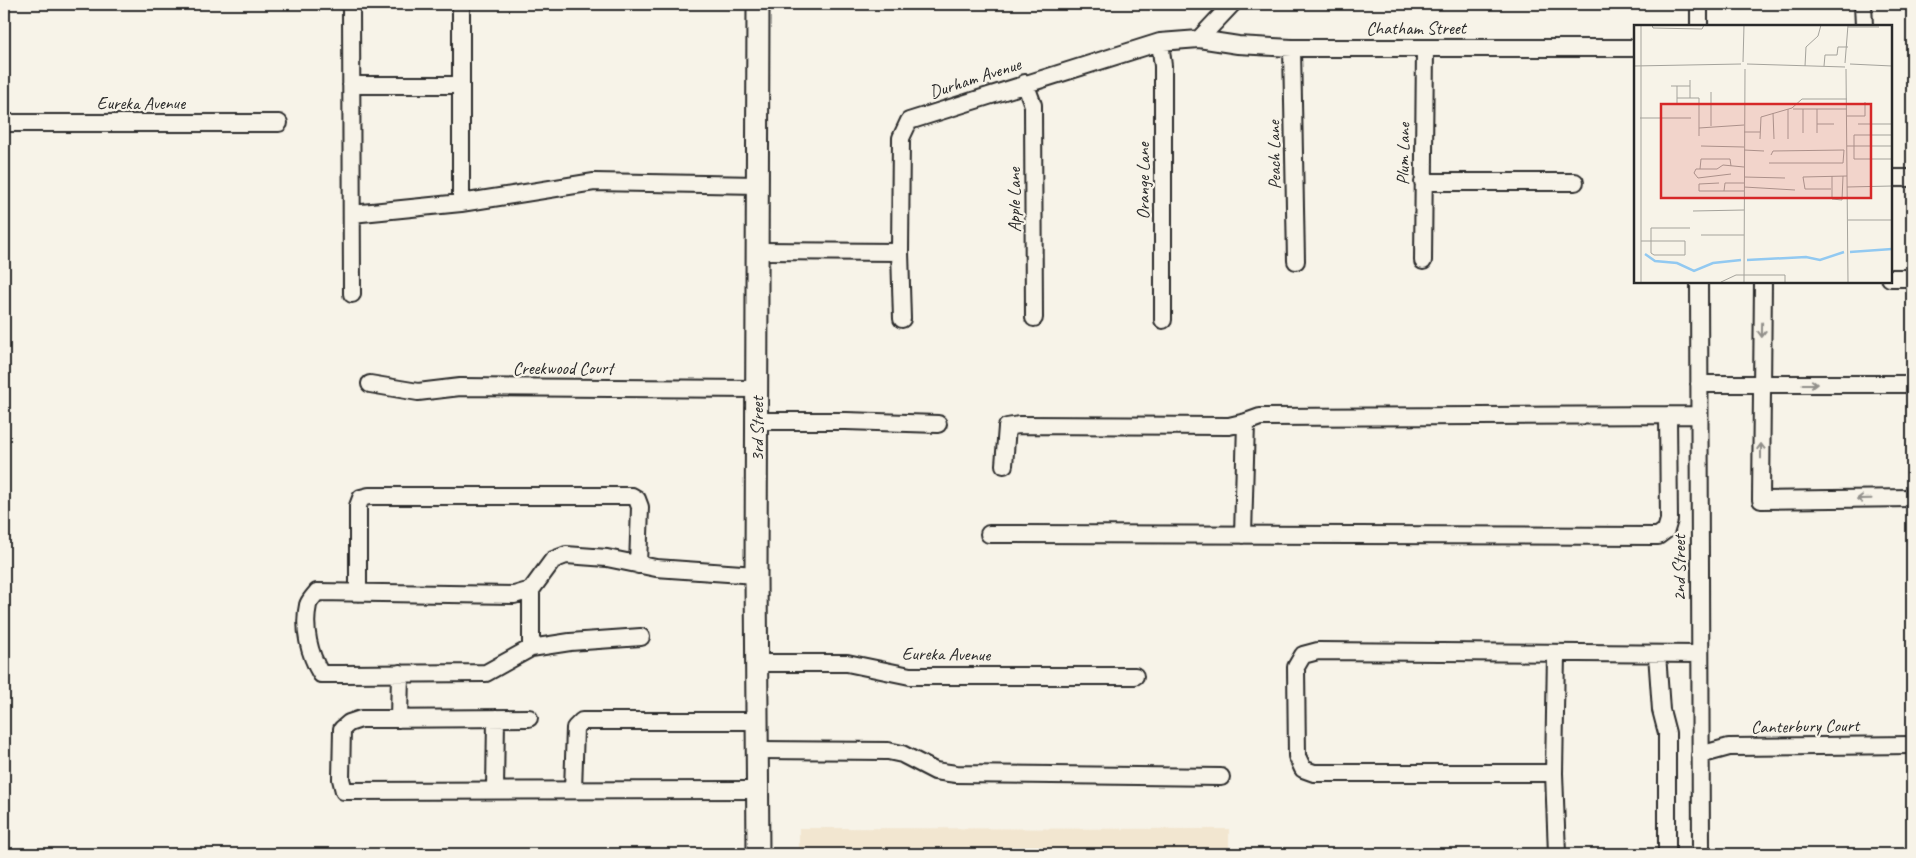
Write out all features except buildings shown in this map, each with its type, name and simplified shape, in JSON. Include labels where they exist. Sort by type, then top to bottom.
[{"type":"street","points":[[351,4],[352,294]]},
{"type":"street","points":[[461,4],[461,202]]},
{"type":"street","name":"3rd Street","points":[[758,4],[756,576],[758,854]]},
{"type":"street","points":[[1199,38],[1232,4]]},
{"type":"street","points":[[1699,4],[1699,25]]},
{"type":"street","points":[[1863,4],[1864,25]]},
{"type":"street","name":"Durham Avenue","points":[[902,319],[900,252],[901,138],[909,120],[1160,42],[1199,38]]},
{"type":"street","name":"Chatham Street","points":[[1199,38],[1238,45],[1292,48],[1634,48]]},
{"type":"street","name":"Orange Lane","points":[[1160,42],[1163,66],[1163,320]]},
{"type":"street","name":"Peach Lane","points":[[1292,48],[1296,261]]},
{"type":"street","name":"Plum Lane","points":[[1423,261],[1424,48]]},
{"type":"street","name":"Apple Lane","points":[[1025,83],[1033,105],[1034,318]]},
{"type":"street","points":[[351,85],[461,85]]},
{"type":"street","name":"Eureka Avenue","points":[[4,123],[279,123]]},
{"type":"street","points":[[1891,178],[1912,178]]},
{"type":"street","points":[[352,214],[461,202],[594,182],[758,185]]},
{"type":"street","points":[[1423,182],[1575,182]]},
{"type":"street","points":[[758,251],[900,252]]},
{"type":"street","points":[[1891,278],[1912,278]]},
{"type":"street","name":"2nd Street","points":[[1699,282],[1700,854]]},
{"type":"street","points":[[1763,282],[1761,500],[1912,498]]},
{"type":"street","name":"Creekwood Court","points":[[370,384],[418,392],[476,387],[757,389]]},
{"type":"street","points":[[1699,384],[1912,384]]},
{"type":"street","points":[[989,534],[1658,536],[1666,530],[1669,520],[1668,415]]},
{"type":"street","points":[[1004,465],[1007,427],[1019,425],[1229,426],[1260,417],[1699,415]]},
{"type":"street","points":[[757,421],[938,424]]},
{"type":"street","points":[[1243,535],[1246,422]]},
{"type":"street","points":[[358,593],[358,506],[361,498],[369,496],[632,496],[640,507],[638,565]]},
{"type":"street","points":[[531,648],[531,590],[553,560],[566,555],[607,558],[638,565],[756,576]]},
{"type":"street","points":[[531,590],[514,595],[317,592],[308,604],[306,629],[312,659],[322,674],[486,673],[531,648],[570,642],[641,637]]},
{"type":"street","points":[[1554,773],[1314,773],[1303,769],[1297,756],[1296,667],[1303,655],[1318,652],[1699,654]]},
{"type":"street","points":[[1556,653],[1554,773],[1557,854]]},
{"type":"street","points":[[1657,654],[1660,710],[1667,733],[1667,854]]},
{"type":"street","name":"Eureka Avenue","points":[[757,664],[847,664],[910,676],[1135,676]]},
{"type":"street","points":[[399,719],[400,673]]},
{"type":"street","points":[[496,718],[496,790]]},
{"type":"street","points":[[529,718],[361,719],[349,723],[342,729],[341,779],[344,791],[758,790]]},
{"type":"street","points":[[573,790],[575,728],[582,721],[758,721]]},
{"type":"street","name":"Canterbury Court","points":[[1700,755],[1729,747],[1912,745]]},
{"type":"street","points":[[758,750],[888,751],[902,754],[935,772],[956,774],[1222,778]]},
{"type":"shaded area","points":[[799,828],[1229,829],[1229,854],[799,854]]}]
